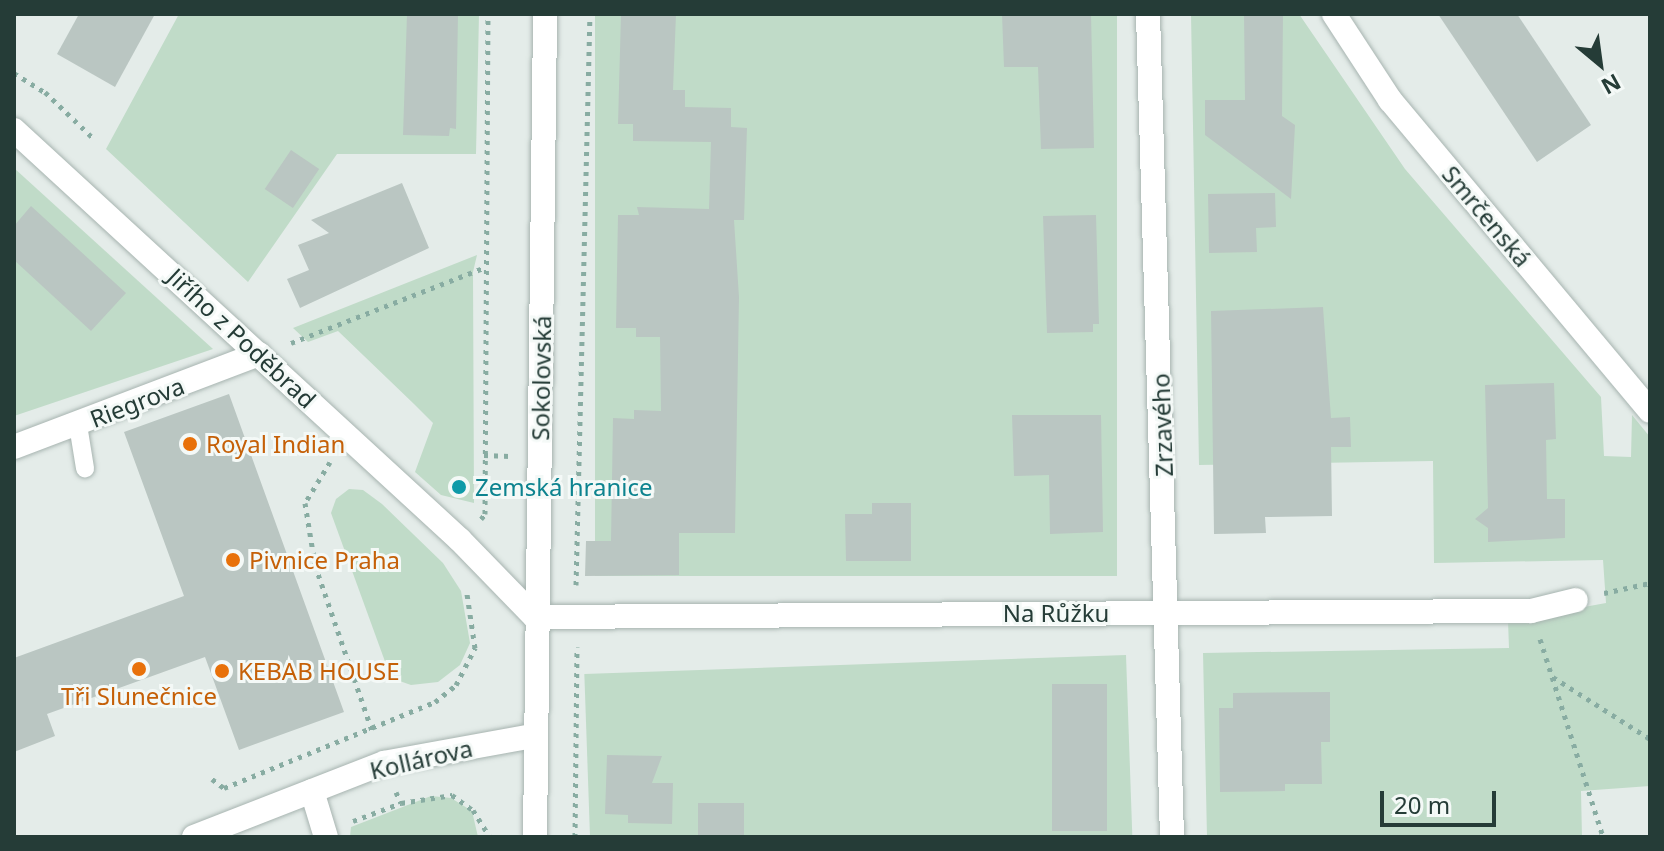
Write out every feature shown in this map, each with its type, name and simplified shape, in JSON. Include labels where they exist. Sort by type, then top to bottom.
[{"type":"street","name":"Sokolovská","points":[[535,837],[533,736],[545,14]]},
{"type":"street","name":"Zrzavého","points":[[1148,14],[1168,612],[1172,837]]},
{"type":"street","name":"Smrčenská","points":[[1334,14],[1390,100],[1650,411]]},
{"type":"street","name":"Jiřího z Poděbrad","points":[[14,130],[460,540],[535,617]]},
{"type":"street","name":"Riegrova","points":[[14,447],[259,354]]},
{"type":"street","name":"Na Růžku","points":[[535,617],[1531,611],[1576,600]]},
{"type":"street","name":"Kollárova","points":[[194,837],[384,763],[533,736]]},
{"type":"street","points":[[312,791],[326,837]]},
{"type":"lane","points":[[78,425],[85,468]]},
{"type":"path","points":[[460,540],[485,514],[483,268],[488,14]]},
{"type":"path","points":[[575,837],[590,14]]},
{"type":"path","points":[[14,73],[45,92],[94,139]]},
{"type":"path","points":[[259,354],[483,268]]},
{"type":"path","points":[[333,458],[305,503],[315,565],[371,728]]},
{"type":"path","points":[[1576,600],[1650,583]]},
{"type":"path","points":[[212,779],[224,788],[435,702],[468,667],[477,637],[465,588]]},
{"type":"path","points":[[1531,611],[1603,837]]},
{"type":"path","points":[[1552,677],[1650,739]]},
{"type":"path","points":[[401,803],[452,795],[473,810],[490,837]]},
{"type":"green space","points":[[179,14],[479,14],[476,154],[337,154],[248,282],[106,149]]},
{"type":"green space","points":[[595,14],[1117,14],[1117,576],[595,576]]},
{"type":"green space","points":[[1191,14],[1299,14],[1405,169],[1601,397],[1604,456],[1631,457],[1632,415],[1650,437],[1650,786],[1581,791],[1582,837],[1207,837],[1203,653],[1509,648],[1508,621],[1606,603],[1603,560],[1434,563],[1433,461],[1199,465]]},
{"type":"green space","points":[[14,168],[213,349],[14,416]]},
{"type":"green space","points":[[477,255],[473,272],[474,503],[441,495],[415,472],[433,423],[414,404],[338,331],[308,342],[293,328]]},
{"type":"green space","points":[[349,489],[363,490],[382,504],[443,563],[461,591],[470,643],[460,665],[438,682],[411,685],[391,678],[331,513],[336,499]]},
{"type":"green space","points":[[1126,655],[1132,837],[590,837],[584,674]]},
{"type":"green space","points":[[431,796],[451,798],[472,811],[478,837],[350,837],[351,827]]},
{"type":"building","points":[[79,14],[155,14],[115,87],[57,54]]},
{"type":"building","points":[[407,14],[458,14],[456,129],[450,128],[449,136],[403,135]]},
{"type":"building","points":[[621,14],[676,14],[673,90],[685,90],[685,107],[731,108],[731,127],[747,128],[744,220],[734,220],[739,297],[735,533],[679,533],[679,575],[585,576],[586,541],[611,541],[613,418],[634,419],[634,410],[661,411],[660,337],[636,337],[636,328],[616,328],[618,215],[639,215],[637,207],[709,209],[711,142],[633,141],[633,124],[618,124]]},
{"type":"building","points":[[1002,14],[1091,14],[1094,148],[1041,149],[1038,67],[1004,67]]},
{"type":"building","points":[[1244,14],[1283,14],[1282,116],[1295,125],[1291,199],[1205,135],[1205,100],[1245,100]]},
{"type":"building","points":[[1438,14],[1517,14],[1591,125],[1537,162]]},
{"type":"building","points":[[291,150],[319,169],[293,208],[265,189]]},
{"type":"building","points":[[402,183],[429,248],[300,308],[287,279],[309,270],[298,245],[329,233],[311,220]]},
{"type":"building","points":[[1275,193],[1276,227],[1256,228],[1257,252],[1209,253],[1208,194]]},
{"type":"building","points":[[31,206],[126,293],[91,331],[14,260],[14,226]]},
{"type":"building","points":[[1096,215],[1099,324],[1093,324],[1093,332],[1047,333],[1043,216]]},
{"type":"building","points":[[1323,307],[1331,418],[1350,417],[1351,447],[1331,447],[1332,516],[1265,517],[1266,533],[1214,534],[1211,311]]},
{"type":"building","points":[[1554,383],[1556,439],[1546,440],[1547,499],[1565,499],[1565,538],[1488,542],[1488,528],[1475,519],[1488,508],[1485,385]]},
{"type":"building","points":[[229,394],[344,712],[239,750],[205,657],[47,714],[55,736],[14,752],[14,658],[184,596],[124,432]]},
{"type":"building","points":[[1012,415],[1101,415],[1103,532],[1050,534],[1049,475],[1014,476]]},
{"type":"building","points":[[872,503],[911,503],[911,561],[846,561],[845,514],[872,514]]},
{"type":"building","points":[[1052,684],[1107,684],[1107,831],[1052,831]]},
{"type":"building","points":[[1330,692],[1330,742],[1321,742],[1322,784],[1285,784],[1285,791],[1220,792],[1219,708],[1233,708],[1233,693]]},
{"type":"building","points":[[607,755],[662,756],[652,783],[673,783],[672,824],[628,823],[628,815],[605,814]]},
{"type":"building","points":[[698,803],[744,803],[744,837],[698,837]]},
{"type":"place","name":"Royal Indian","points":[[190,444]]},
{"type":"place","name":"Zemská hranice","points":[[459,487]]},
{"type":"place","name":"Pivnice Praha","points":[[233,560]]},
{"type":"place","name":"Tři Slunečnice","points":[[139,669]]},
{"type":"place","name":"KEBAB HOUSE","points":[[222,671]]}]
